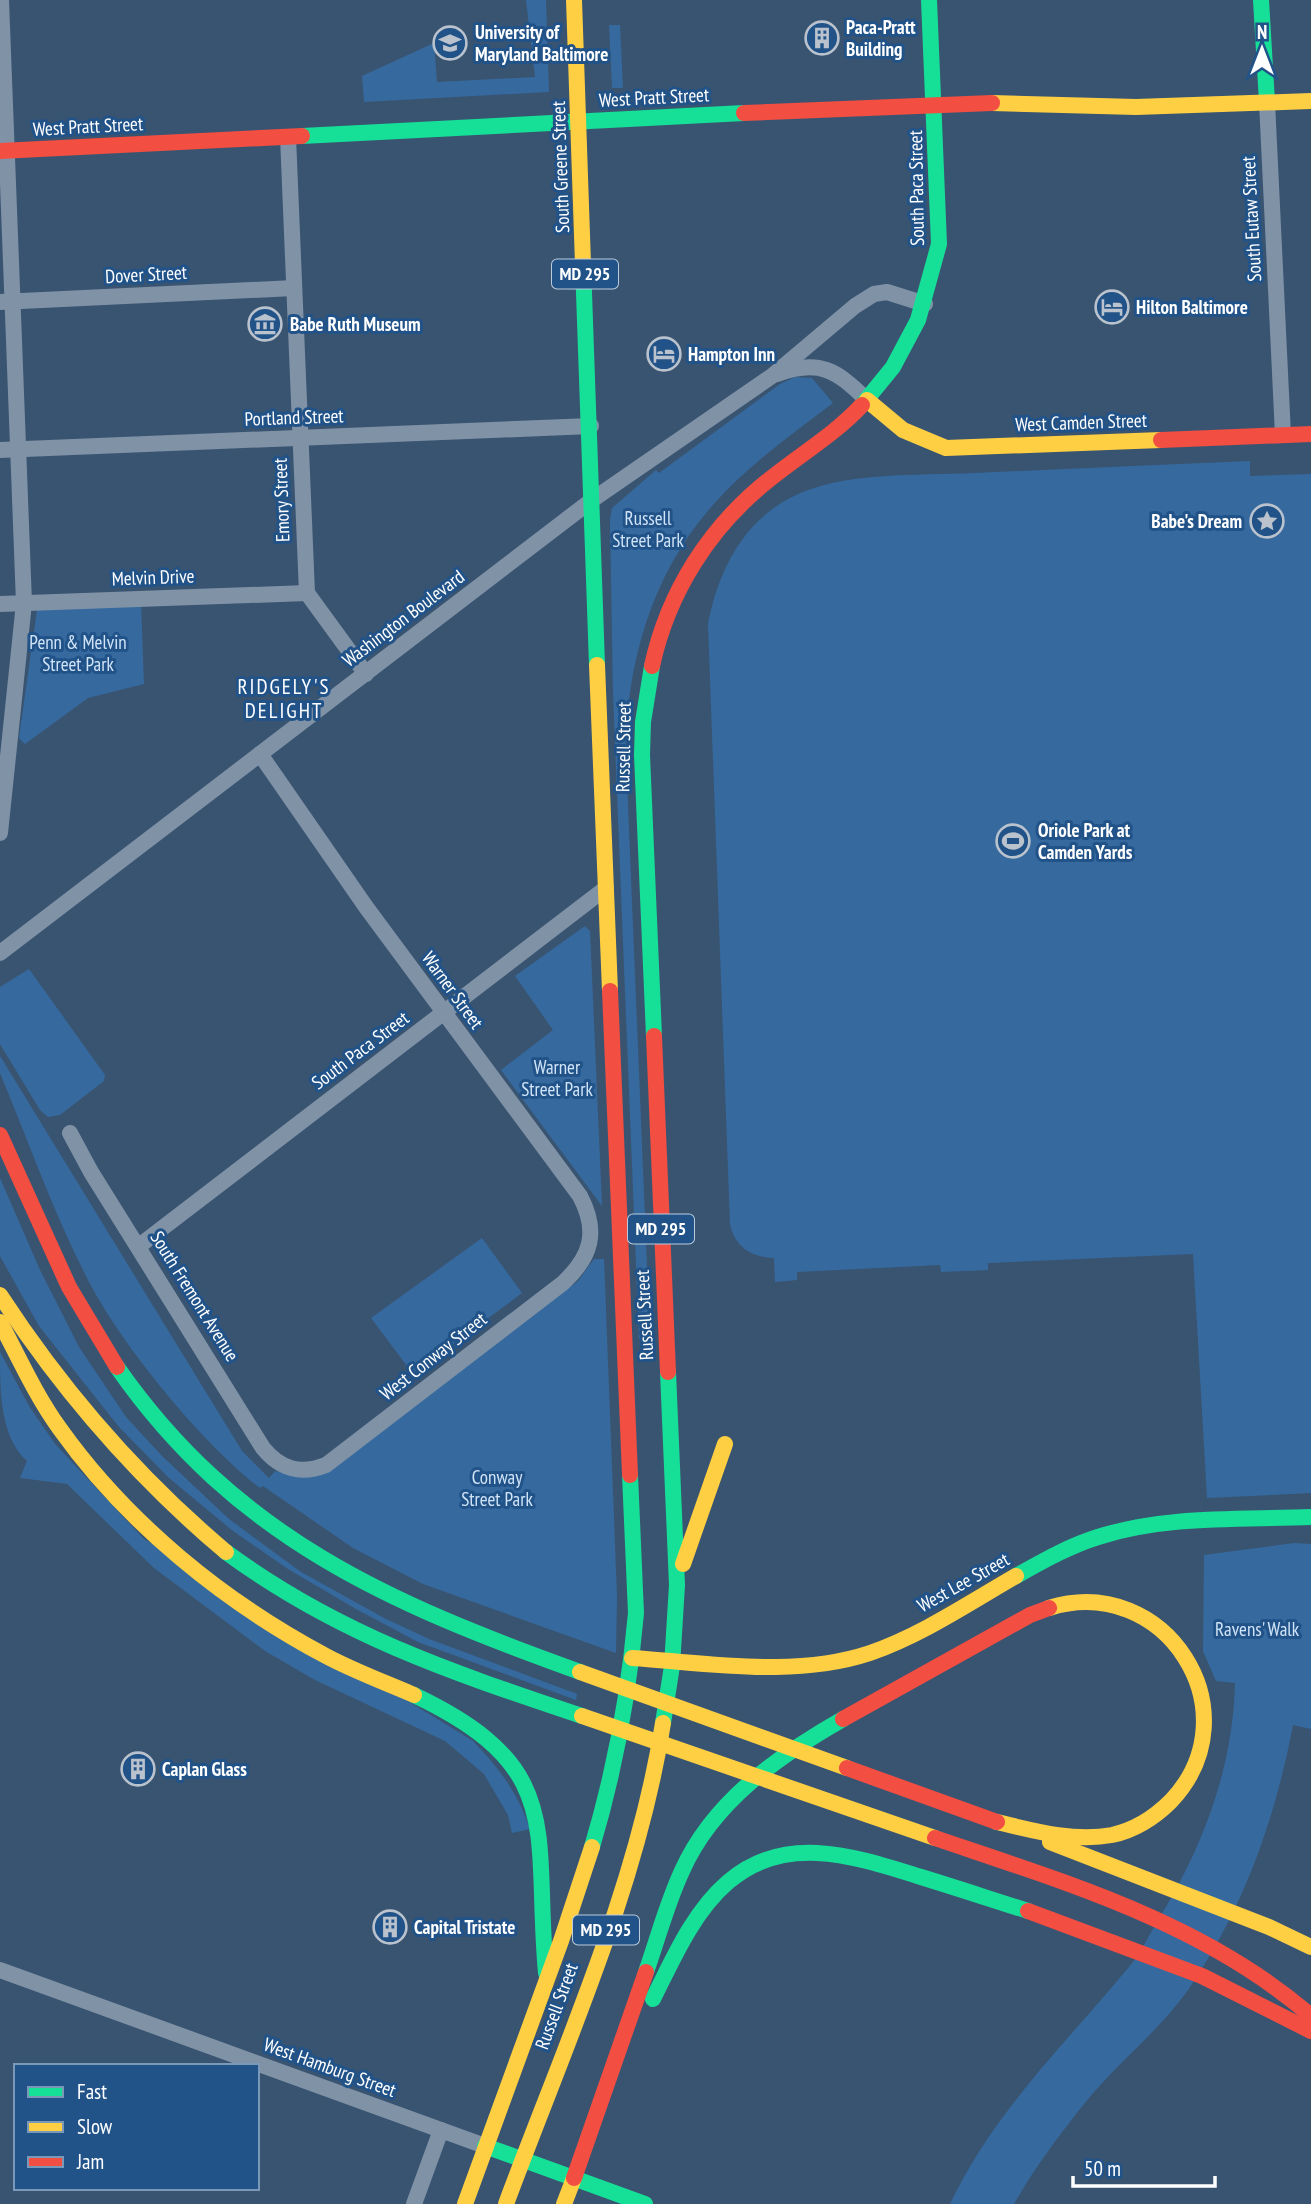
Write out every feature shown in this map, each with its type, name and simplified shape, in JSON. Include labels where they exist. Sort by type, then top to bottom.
[{"type":"main road","name":"South Greene Street","points":[[574,0],[592,500]]},
{"type":"main road","name":"South Paca Street","points":[[867,400],[904,350],[925,304],[939,244],[929,0]]},
{"type":"main road","name":"South Eutaw Street","points":[[1261,0],[1267,102]]},
{"type":"main road","name":"West Pratt Street","points":[[4,151],[935,103],[1021,102],[1147,107],[1311,100]]},
{"type":"main road","name":"West Camden Street","points":[[867,400],[902,431],[929,444],[946,448],[1311,434]]},
{"type":"main road","name":"Russell Street","points":[[506,2204],[633,1851],[662,1734],[674,1660],[677,1586],[645,873],[642,755],[644,701],[662,627],[680,587],[706,545],[750,496],[839,426],[867,400]]},
{"type":"main road","name":"Russell Street","points":[[465,2204],[547,1979],[600,1821],[620,1736],[636,1613],[592,500]]},
{"type":"main road","points":[[0,1135],[28,1202],[87,1317],[124,1378],[161,1426],[194,1461],[227,1491],[281,1531],[382,1593],[436,1619],[997,1822],[1269,1927],[1311,1947]]},
{"type":"main road","points":[[0,1295],[62,1386],[148,1482],[208,1538],[319,1613],[423,1661],[1084,1889],[1164,1920],[1255,1972],[1311,2016]]},
{"type":"main road","points":[[0,1322],[58,1427],[86,1465],[124,1505],[187,1562],[271,1622],[329,1658],[465,1719],[499,1749],[524,1784],[542,1832],[545,1876],[542,1944],[547,1979]]},
{"type":"main road","points":[[677,1586],[689,1539],[719,1471],[725,1444]]},
{"type":"main road","name":"West Lee Street","points":[[632,1658],[792,1666],[839,1661],[873,1651],[910,1635],[1070,1548],[1103,1535],[1139,1525],[1311,1517]]},
{"type":"main road","points":[[564,2204],[605,2096],[682,1870],[694,1846],[725,1804],[773,1762],[832,1724],[1030,1615],[1052,1606],[1091,1601],[1129,1609],[1149,1619],[1184,1651],[1203,1697],[1205,1722],[1193,1772],[1166,1807],[1147,1821],[1103,1836],[1070,1835],[997,1822]]},
{"type":"main road","points":[[605,2096],[685,1934],[720,1886],[736,1874],[781,1856],[821,1852],[858,1857],[1121,1941],[1188,1968],[1311,2031]]},
{"type":"main road","name":"West Hamburg Street","points":[[485,2146],[645,2204]]},
{"type":"street","points":[[0,833],[24,603],[18,450],[6,302],[1,0]]},
{"type":"street","name":"South Eutaw Street","points":[[1267,102],[1283,435]]},
{"type":"street","name":"Emory Street","points":[[288,137],[307,593]]},
{"type":"street","name":"Dover Street","points":[[6,302],[294,288]]},
{"type":"street","name":"Washington Boulevard","points":[[0,953],[592,500],[772,376],[874,293],[887,292],[925,304]]},
{"type":"street","name":"Washington Boulevard","points":[[772,376],[794,368],[819,367],[844,377],[867,400]]},
{"type":"street","name":"Portland Street","points":[[0,450],[591,425]]},
{"type":"street","points":[[307,593],[366,674]]},
{"type":"street","name":"Melvin Drive","points":[[0,604],[307,593]]},
{"type":"street","name":"Warner Street","points":[[261,754],[366,907],[580,1196],[589,1221],[586,1257]]},
{"type":"street","name":"South Paca Street","points":[[139,1246],[606,888]]},
{"type":"street","name":"South Fremont Avenue","points":[[70,1133],[263,1448],[279,1465],[295,1469]]},
{"type":"street","name":"West Conway Street","points":[[295,1469],[316,1469],[326,1465],[563,1283],[586,1257]]},
{"type":"street","name":"West Hamburg Street","points":[[0,1970],[485,2146]]},
{"type":"street","points":[[414,2204],[441,2130]]},
{"type":"green space","points":[[526,0],[546,0],[549,92],[364,102],[362,76],[434,43],[437,82],[535,77]]},
{"type":"green space","points":[[609,25],[620,25],[623,88],[612,88]]},
{"type":"green space","name":"Russell Street Park","points":[[795,377],[812,378],[833,403],[740,478],[712,506],[691,533],[658,592],[646,624],[630,690],[626,757],[650,1339],[639,1339],[613,693],[610,519],[612,508],[656,470],[659,473],[780,384]]},
{"type":"green space","name":"Oriole Park at Camden Yards","points":[[1250,461],[1250,476],[1311,474],[1311,1493],[1207,1498],[1193,1254],[988,1263],[988,1270],[941,1272],[940,1265],[797,1272],[797,1280],[775,1282],[774,1258],[751,1253],[740,1245],[732,1232],[708,624],[718,586],[746,534],[774,508],[812,489],[881,476]]},
{"type":"green space","name":"Penn & Melvin Street Park","points":[[141,604],[144,684],[88,698],[25,744],[19,738],[37,610]]},
{"type":"green space","name":"Warner Street Park","points":[[585,926],[590,931],[602,1206],[501,1070],[553,1030],[515,976]]},
{"type":"green space","points":[[29,969],[105,1075],[104,1081],[60,1115],[48,1117],[40,1110],[0,1044],[0,987]]},
{"type":"green space","name":"Conway Street Park","points":[[0,1056],[242,1451],[269,1478],[275,1471],[311,1477],[334,1468],[578,1281],[594,1259],[604,1259],[617,1597],[616,1653],[423,1584],[353,1548],[263,1486],[260,1488],[237,1469],[163,1389],[99,1300],[62,1225],[0,1073]]},
{"type":"green space","points":[[0,1178],[40,1270],[79,1347],[126,1417],[162,1456],[229,1519],[301,1572],[384,1618],[429,1639],[577,1694],[576,1700],[418,1642],[356,1609],[288,1569],[233,1531],[169,1478],[119,1427],[39,1326],[0,1256]]},
{"type":"green space","points":[[482,1238],[522,1293],[413,1374],[371,1318]]},
{"type":"green space","points":[[0,1352],[29,1406],[55,1444],[144,1539],[473,1741],[507,1782],[530,1829],[512,1833],[508,1815],[484,1774],[445,1741],[315,1680],[265,1651],[154,1568],[67,1484],[20,1478],[27,1461],[11,1439],[3,1412]]},
{"type":"green space","name":"Ravens' Walk","points":[[1294,1543],[1311,1544],[1311,1729],[1293,1725],[1266,1830],[1241,1896],[1225,1928],[1188,1990],[1164,2020],[1084,2104],[1047,2152],[1014,2204],[950,2204],[967,2171],[1009,2109],[1137,1957],[1188,1866],[1201,1837],[1221,1778],[1228,1747],[1235,1683],[1216,1681],[1203,1651],[1204,1555]]},
{"type":"traffic: fast","points":[[862,405],[893,367],[918,320],[939,244],[929,0]]},
{"type":"traffic: fast","points":[[1261,0],[1267,102]]},
{"type":"traffic: fast","points":[[302,136],[744,113]]},
{"type":"traffic: fast","points":[[583,264],[597,665]]},
{"type":"traffic: fast","points":[[652,666],[643,722],[642,755],[654,1036]]},
{"type":"traffic: fast","points":[[117,1367],[163,1426],[213,1477],[266,1521],[322,1558],[382,1591],[445,1620],[580,1672]]},
{"type":"traffic: fast","points":[[663,1723],[672,1666],[677,1585],[668,1372]]},
{"type":"traffic: fast","points":[[592,1847],[614,1760],[633,1643],[636,1613],[630,1475]]},
{"type":"traffic: fast","points":[[1016,1576],[1077,1545],[1124,1530],[1204,1520],[1311,1517]]},
{"type":"traffic: fast","points":[[226,1552],[311,1606],[397,1649],[582,1716]]},
{"type":"traffic: fast","points":[[414,1695],[463,1722],[498,1749],[520,1778],[533,1808],[539,1842],[546,1973]]},
{"type":"traffic: fast","points":[[646,1972],[682,1871],[711,1823],[750,1782],[796,1748],[843,1719]]},
{"type":"traffic: fast","points":[[653,1999],[676,1952],[704,1907],[728,1882],[750,1867],[773,1857],[822,1853],[872,1862],[1028,1911]]},
{"type":"traffic: fast","points":[[485,2146],[645,2204]]},
{"type":"traffic: slow","points":[[574,0],[583,264]]},
{"type":"traffic: slow","points":[[992,103],[1136,107],[1311,101]]},
{"type":"traffic: slow","points":[[867,400],[903,430],[946,448],[1161,440]]},
{"type":"traffic: slow","points":[[597,665],[610,991]]},
{"type":"traffic: slow","points":[[0,1295],[76,1400],[132,1464],[226,1552]]},
{"type":"traffic: slow","points":[[0,1322],[35,1390],[86,1464],[115,1497],[180,1558],[288,1635],[358,1672],[414,1695]]},
{"type":"traffic: slow","points":[[683,1564],[725,1444]]},
{"type":"traffic: slow","points":[[632,1658],[752,1667],[841,1661],[870,1653],[908,1637],[1016,1576]]},
{"type":"traffic: slow","points":[[997,1822],[1069,1836],[1098,1837],[1120,1833],[1144,1822],[1165,1807],[1195,1766],[1204,1728],[1200,1691],[1185,1658],[1161,1630],[1129,1610],[1091,1602],[1049,1608]]},
{"type":"traffic: slow","points":[[580,1672],[847,1768]]},
{"type":"traffic: slow","points":[[582,1716],[935,1838]]},
{"type":"traffic: slow","points":[[506,2204],[617,1907],[636,1846],[663,1723]]},
{"type":"traffic: slow","points":[[1050,1842],[1269,1927],[1311,1947]]},
{"type":"traffic: slow","points":[[465,2204],[561,1941],[592,1847]]},
{"type":"traffic: slow","points":[[564,2204],[574,2178]]},
{"type":"traffic: jam","points":[[744,113],[992,103]]},
{"type":"traffic: jam","points":[[0,151],[302,136]]},
{"type":"traffic: jam","points":[[652,666],[669,612],[694,562],[711,539],[748,497],[829,435],[862,405]]},
{"type":"traffic: jam","points":[[1161,440],[1311,434]]},
{"type":"traffic: jam","points":[[610,991],[630,1475]]},
{"type":"traffic: jam","points":[[654,1036],[668,1372]]},
{"type":"traffic: jam","points":[[0,1135],[69,1287],[117,1367]]},
{"type":"traffic: jam","points":[[843,1719],[1030,1615],[1049,1608]]},
{"type":"traffic: jam","points":[[847,1768],[997,1822]]},
{"type":"traffic: jam","points":[[935,1838],[1084,1890],[1180,1931],[1226,1955],[1270,1983],[1311,2016]]},
{"type":"traffic: jam","points":[[1028,1911],[1202,1976],[1311,2031]]},
{"type":"traffic: jam","points":[[574,2178],[646,1972]]},
{"type":"place","name":"Paca-Pratt Building","points":[[822,38]]},
{"type":"place","name":"University of Maryland Baltimore","points":[[450,43]]},
{"type":"place","name":"Hilton Baltimore","points":[[1112,307]]},
{"type":"place","name":"Babe Ruth Museum","points":[[265,324]]},
{"type":"place","name":"Hampton Inn","points":[[664,354]]},
{"type":"place","name":"Babe's Dream","points":[[1267,521]]},
{"type":"place","name":"Oriole Park at Camden Yards","points":[[1013,841]]},
{"type":"place","name":"Caplan Glass","points":[[138,1769]]},
{"type":"place","name":"Capital Tristate","points":[[390,1927]]},
{"type":"district","name":"RIDGELY'S DELIGHT","points":[[284,699]]}]
